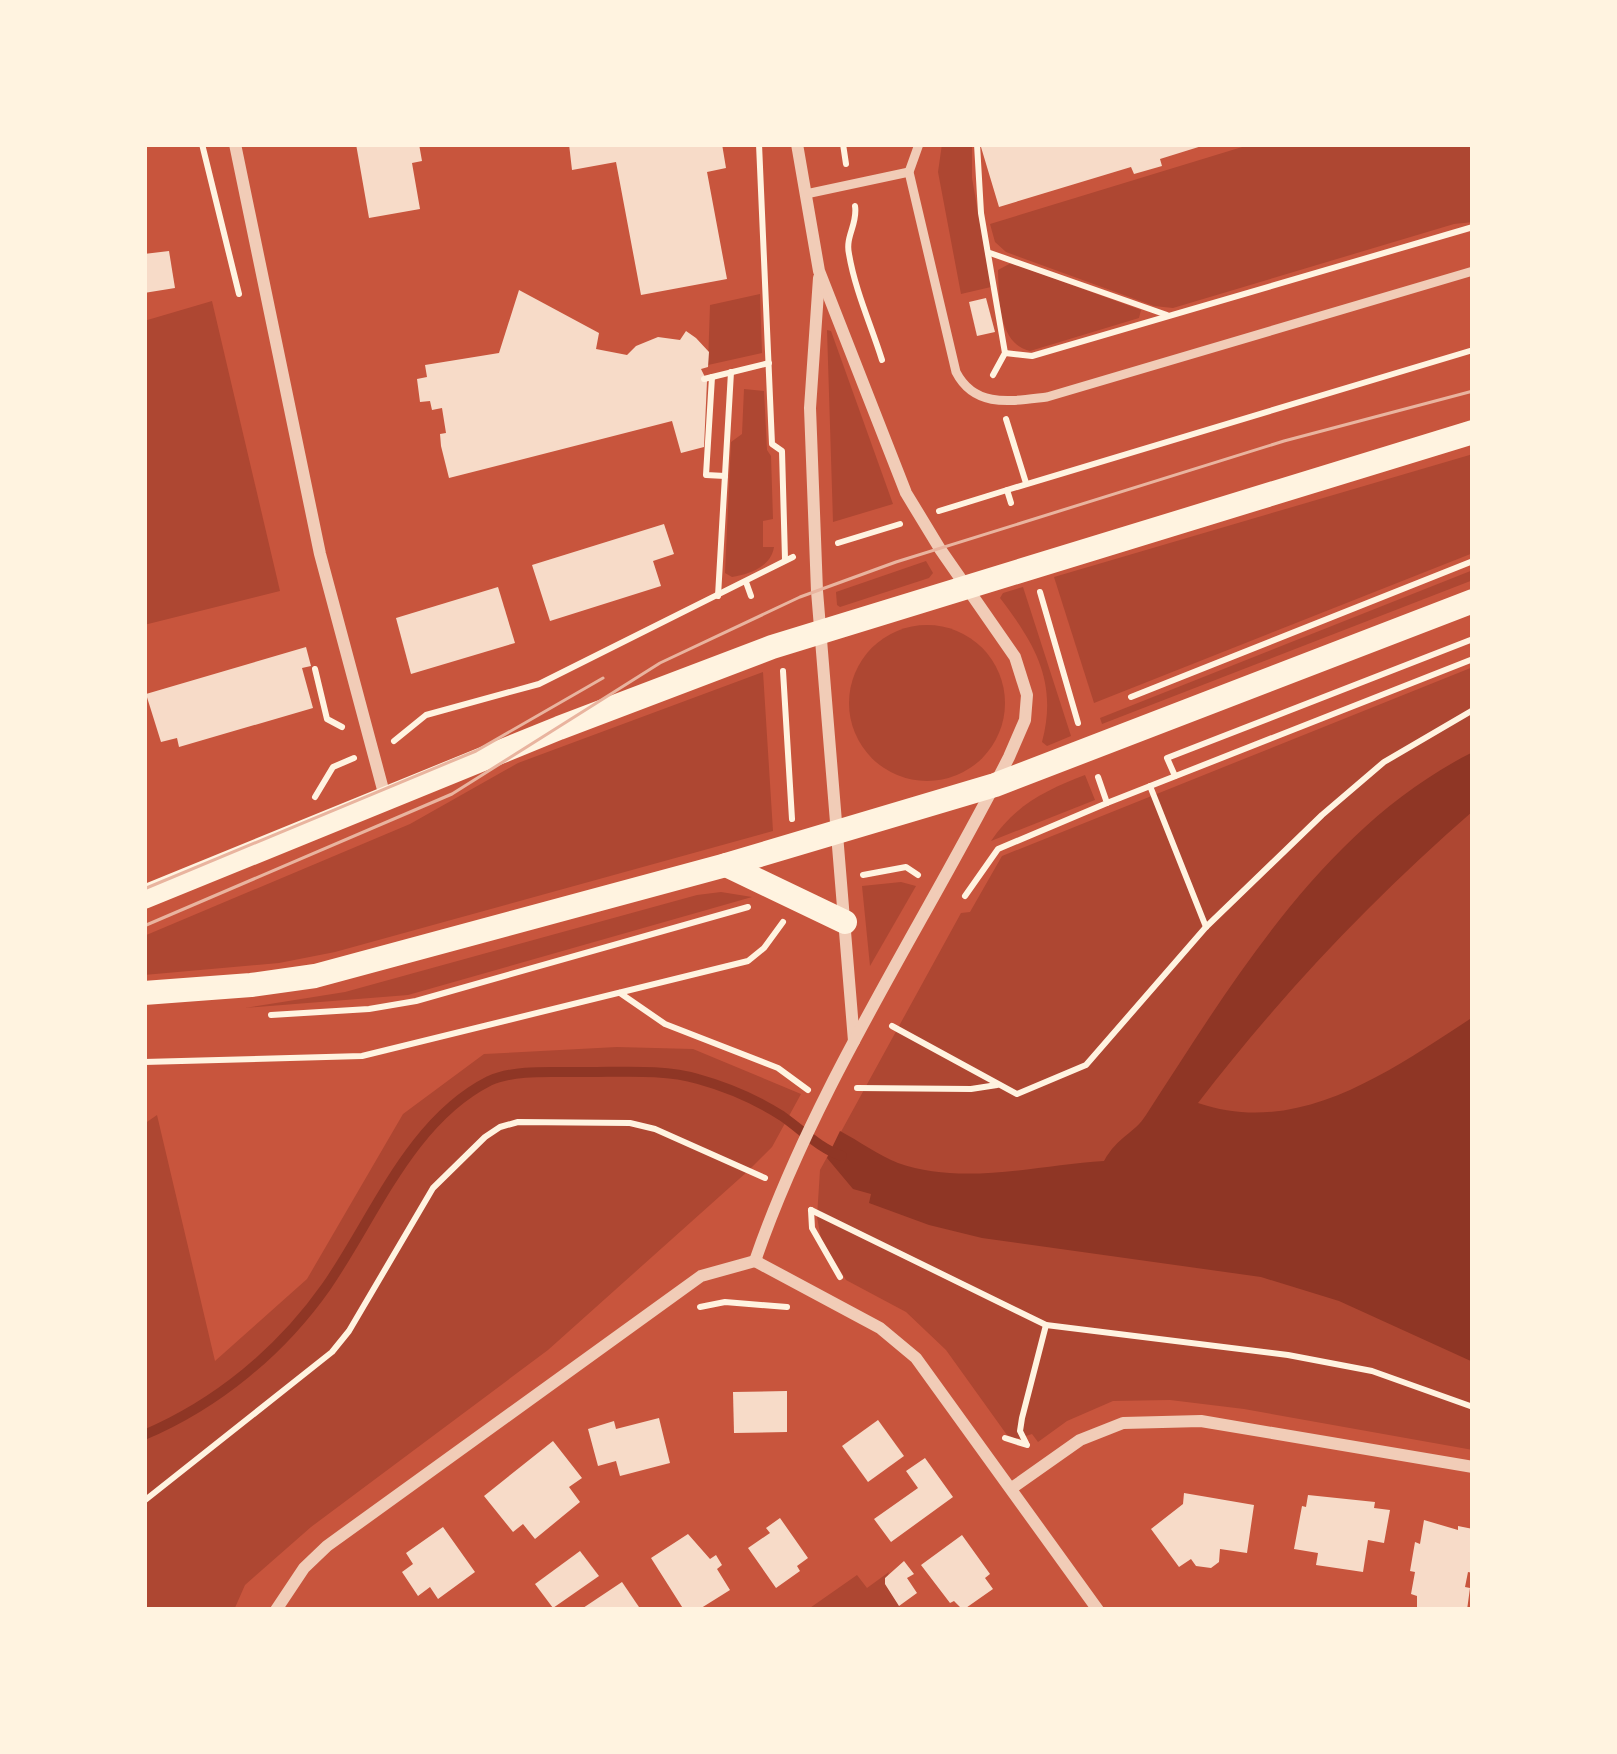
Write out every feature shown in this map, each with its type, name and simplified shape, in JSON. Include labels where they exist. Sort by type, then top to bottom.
[{"type":"main road","points":[[144,896],[689,678],[965,586],[1473,432]]},
{"type":"main road","points":[[144,993],[251,986],[315,976],[838,833],[995,785],[1473,601]]},
{"type":"main road","points":[[727,865],[845,922]]},
{"type":"street","points":[[235,144],[320,554],[385,797]]},
{"type":"street","points":[[754,1261],[796,1159],[854,1043],[995,785],[1024,720],[1027,695],[1015,658],[907,493],[819,271],[797,144]]},
{"type":"street","points":[[819,271],[810,408],[820,633],[854,1043]]},
{"type":"street","points":[[276,1610],[304,1568],[327,1546],[701,1276],[754,1261],[880,1328],[916,1358],[1098,1610]]},
{"type":"street","points":[[1012,1488],[1080,1440],[1123,1423],[1201,1420],[1473,1467]]},
{"type":"lane","points":[[919,144],[908,172],[956,372],[974,395],[1001,402],[1047,397],[1473,271]]},
{"type":"lane","points":[[806,194],[908,172]]},
{"type":"path","points":[[759,144],[772,444],[782,451],[785,560]]},
{"type":"path","points":[[843,144],[846,162]]},
{"type":"path","points":[[977,144],[981,213],[1005,352],[993,376]]},
{"type":"path","points":[[857,218],[848,238],[849,257],[889,379]]},
{"type":"path","points":[[1005,352],[1032,356],[1473,227]]},
{"type":"path","points":[[990,253],[1169,316]]},
{"type":"path","points":[[932,492],[939,511],[1473,350]]},
{"type":"path","points":[[725,476],[706,475],[708,378],[769,363]]},
{"type":"path","points":[[718,596],[731,373]]},
{"type":"path","points":[[1015,446],[1026,483]]},
{"type":"path","points":[[1007,490],[1011,502]]},
{"type":"path","points":[[834,544],[903,523]]},
{"type":"path","points":[[315,798],[332,767],[393,742],[426,715],[539,684],[796,556]]},
{"type":"path","points":[[1121,701],[1473,561]]},
{"type":"path","points":[[746,582],[751,596]]},
{"type":"path","points":[[1037,583],[1077,719]]},
{"type":"path","points":[[1175,776],[1168,758],[1473,639]]},
{"type":"path","points":[[1412,663],[1419,680]]},
{"type":"path","points":[[962,900],[998,849],[1419,680],[1473,663]]},
{"type":"path","points":[[782,668],[793,826]]},
{"type":"path","points":[[303,672],[315,669],[327,719],[347,730]]},
{"type":"path","points":[[892,1026],[1017,1094],[1086,1065],[1206,928],[1322,815],[1384,763],[1473,710]]},
{"type":"path","points":[[1287,711],[1294,730]]},
{"type":"path","points":[[1094,769],[1107,803]]},
{"type":"path","points":[[1150,786],[1206,928]]},
{"type":"path","points":[[861,876],[906,867],[922,877]]},
{"type":"path","points":[[255,1016],[369,1009],[416,1001],[755,905]]},
{"type":"path","points":[[144,1062],[362,1055],[748,961],[784,921]]},
{"type":"path","points":[[620,993],[665,1024],[778,1068],[809,1090]]},
{"type":"path","points":[[857,1088],[971,1089],[1000,1084]]},
{"type":"path","points":[[144,1502],[332,1352],[433,1188],[484,1136],[500,1127],[518,1122],[630,1124],[656,1129],[761,1177]]},
{"type":"path","points":[[811,1210],[1046,1325],[1288,1355],[1372,1371],[1473,1407]]},
{"type":"path","points":[[686,1315],[724,1302],[798,1310]]},
{"type":"path","points":[[1027,1445],[1020,1431],[1046,1325]]},
{"type":"shaded area","points":[[942,144],[972,144],[972,178],[991,287],[961,294],[938,172]]},
{"type":"shaded area","points":[[1252,144],[1473,144],[1473,222],[1173,308],[1154,306],[1006,252],[995,242],[990,224]]},
{"type":"shaded area","points":[[1011,263],[1141,310],[1139,318],[1030,351],[1019,347],[1006,330],[1000,306],[998,270]]},
{"type":"shaded area","points":[[760,294],[762,353],[708,365],[710,305]]},
{"type":"shaded area","points":[[212,301],[280,591],[144,625],[144,321]]},
{"type":"shaded area","points":[[827,330],[893,504],[833,522]]},
{"type":"shaded area","points":[[744,389],[764,391],[773,519],[763,521],[763,547],[774,547],[764,564],[732,577],[725,573],[731,442],[742,434]]},
{"type":"shaded area","points":[[1473,454],[1473,553],[1094,703],[1054,577]]},
{"type":"shaded area","points":[[926,561],[933,573],[929,578],[837,605],[836,592]]},
{"type":"shaded area","points":[[1473,570],[1473,580],[1102,724],[1100,718]]},
{"type":"shaded area","points":[[1023,587],[1071,736],[1047,746],[1042,742],[1047,701],[1040,665],[1024,631],[1000,598]]},
{"type":"shaded area","points":[[927,625],[957,631],[982,648],[999,673],[1005,703],[999,733],[982,758],[957,775],[927,781],[897,775],[872,758],[855,733],[849,703],[855,673],[872,648],[897,631]]},
{"type":"shaded area","points":[[1473,667],[1473,1450],[1170,1400],[1113,1401],[1067,1421],[1038,1442],[1032,1434],[1017,1439],[1007,1435],[946,1350],[906,1312],[846,1280],[821,1239],[817,1217],[820,1170],[961,913],[970,912],[1002,856]]},
{"type":"shaded area","points":[[763,672],[773,831],[335,952],[279,963],[144,975],[144,936],[410,824],[518,763]]},
{"type":"shaded area","points":[[1473,752],[1473,811],[1328,950],[1198,1103],[1236,1112],[1308,1105],[1377,1077],[1473,1017],[1473,1362],[1339,1301],[1261,1277],[982,1238],[929,1225],[869,1203],[871,1194],[853,1189],[827,1158],[840,1131],[898,1163],[948,1173],[1104,1161],[1141,1121],[1249,961],[1327,864],[1420,783]]},
{"type":"shaded area","points":[[1085,775],[1095,800],[991,841],[1032,800]]},
{"type":"shaded area","points":[[901,882],[916,886],[870,966],[862,886]]},
{"type":"shaded area","points":[[721,892],[752,897],[408,995],[245,1008],[345,992]]},
{"type":"shaded area","points":[[617,1047],[693,1049],[801,1094],[772,1147],[748,1171],[548,1350],[311,1527],[245,1585],[234,1610],[144,1610],[144,1124],[157,1115],[215,1361],[307,1279],[403,1114],[484,1054]]},
{"type":"shaded area","points":[[889,1572],[885,1584],[902,1610],[807,1610],[857,1575],[867,1588]]},
{"type":"building","points":[[356,144],[419,144],[422,161],[412,163],[420,209],[369,218]]},
{"type":"building","points":[[569,144],[722,144],[726,168],[707,172],[727,279],[641,295],[616,162],[572,170]]},
{"type":"building","points":[[1205,145],[1160,159],[1162,166],[1134,174],[1131,167],[999,207],[981,147]]},
{"type":"building","points":[[169,251],[175,288],[144,293],[144,254]]},
{"type":"building","points":[[519,290],[599,333],[596,349],[627,355],[658,337],[680,340],[686,331],[696,338],[709,352],[708,367],[701,369],[707,381],[704,447],[681,453],[672,421],[449,478],[441,446],[440,434],[446,433],[442,408],[432,410],[430,401],[420,402],[417,379],[427,377],[425,365],[499,353]]},
{"type":"building","points":[[986,298],[995,332],[977,336],[969,302]]},
{"type":"building","points":[[664,524],[674,554],[653,561],[661,586],[550,621],[532,565]]},
{"type":"building","points":[[498,587],[515,643],[411,674],[396,618]]},
{"type":"building","points":[[306,647],[311,666],[302,668],[313,708],[179,747],[177,738],[161,742],[146,694]]},
{"type":"building","points":[[787,1391],[787,1432],[734,1433],[733,1392]]},
{"type":"building","points":[[659,1418],[670,1463],[620,1476],[616,1461],[598,1466],[588,1429],[614,1421],[616,1429]]},
{"type":"building","points":[[878,1420],[904,1456],[868,1482],[842,1446]]},
{"type":"building","points":[[553,1441],[582,1478],[569,1487],[580,1502],[535,1539],[523,1524],[513,1532],[484,1496]]},
{"type":"building","points":[[925,1458],[953,1497],[891,1542],[874,1519],[918,1488],[906,1471]]},
{"type":"building","points":[[1184,1493],[1254,1505],[1247,1553],[1220,1549],[1219,1562],[1211,1568],[1196,1566],[1191,1559],[1179,1567],[1151,1529],[1183,1504]]},
{"type":"building","points":[[1308,1495],[1375,1502],[1374,1508],[1390,1510],[1384,1543],[1368,1540],[1363,1572],[1316,1565],[1318,1553],[1294,1549]]},
{"type":"building","points":[[780,1518],[808,1558],[797,1566],[800,1571],[776,1588],[748,1548],[770,1533],[766,1528]]},
{"type":"building","points":[[1424,1520],[1458,1530],[1458,1526],[1473,1529],[1473,1573],[1468,1572],[1465,1587],[1470,1588],[1467,1610],[1417,1610],[1417,1596],[1411,1594],[1415,1572],[1410,1571]]},
{"type":"building","points":[[443,1527],[475,1572],[438,1599],[430,1587],[418,1596],[402,1572],[413,1564],[406,1553]]},
{"type":"building","points":[[688,1534],[710,1559],[716,1555],[722,1565],[717,1569],[730,1590],[698,1610],[684,1610],[651,1558]]},
{"type":"building","points":[[962,1535],[990,1574],[985,1578],[993,1589],[963,1610],[954,1601],[950,1603],[921,1565]]},
{"type":"building","points":[[580,1551],[599,1576],[553,1608],[535,1584]]},
{"type":"building","points":[[904,1561],[914,1574],[907,1578],[917,1593],[899,1606],[885,1578]]},
{"type":"building","points":[[622,1582],[641,1610],[580,1610]]},
{"type":"waterway","points":[[144,1435],[222,1391],[289,1333],[326,1287],[415,1146],[437,1120],[489,1081],[538,1072],[686,1076],[762,1105],[842,1156]]},
{"type":"tram line","points":[[144,926],[452,794],[660,663],[800,597],[896,562],[1284,441],[1473,391]]},
{"type":"tram line","points":[[144,889],[476,751],[603,678]]}]
